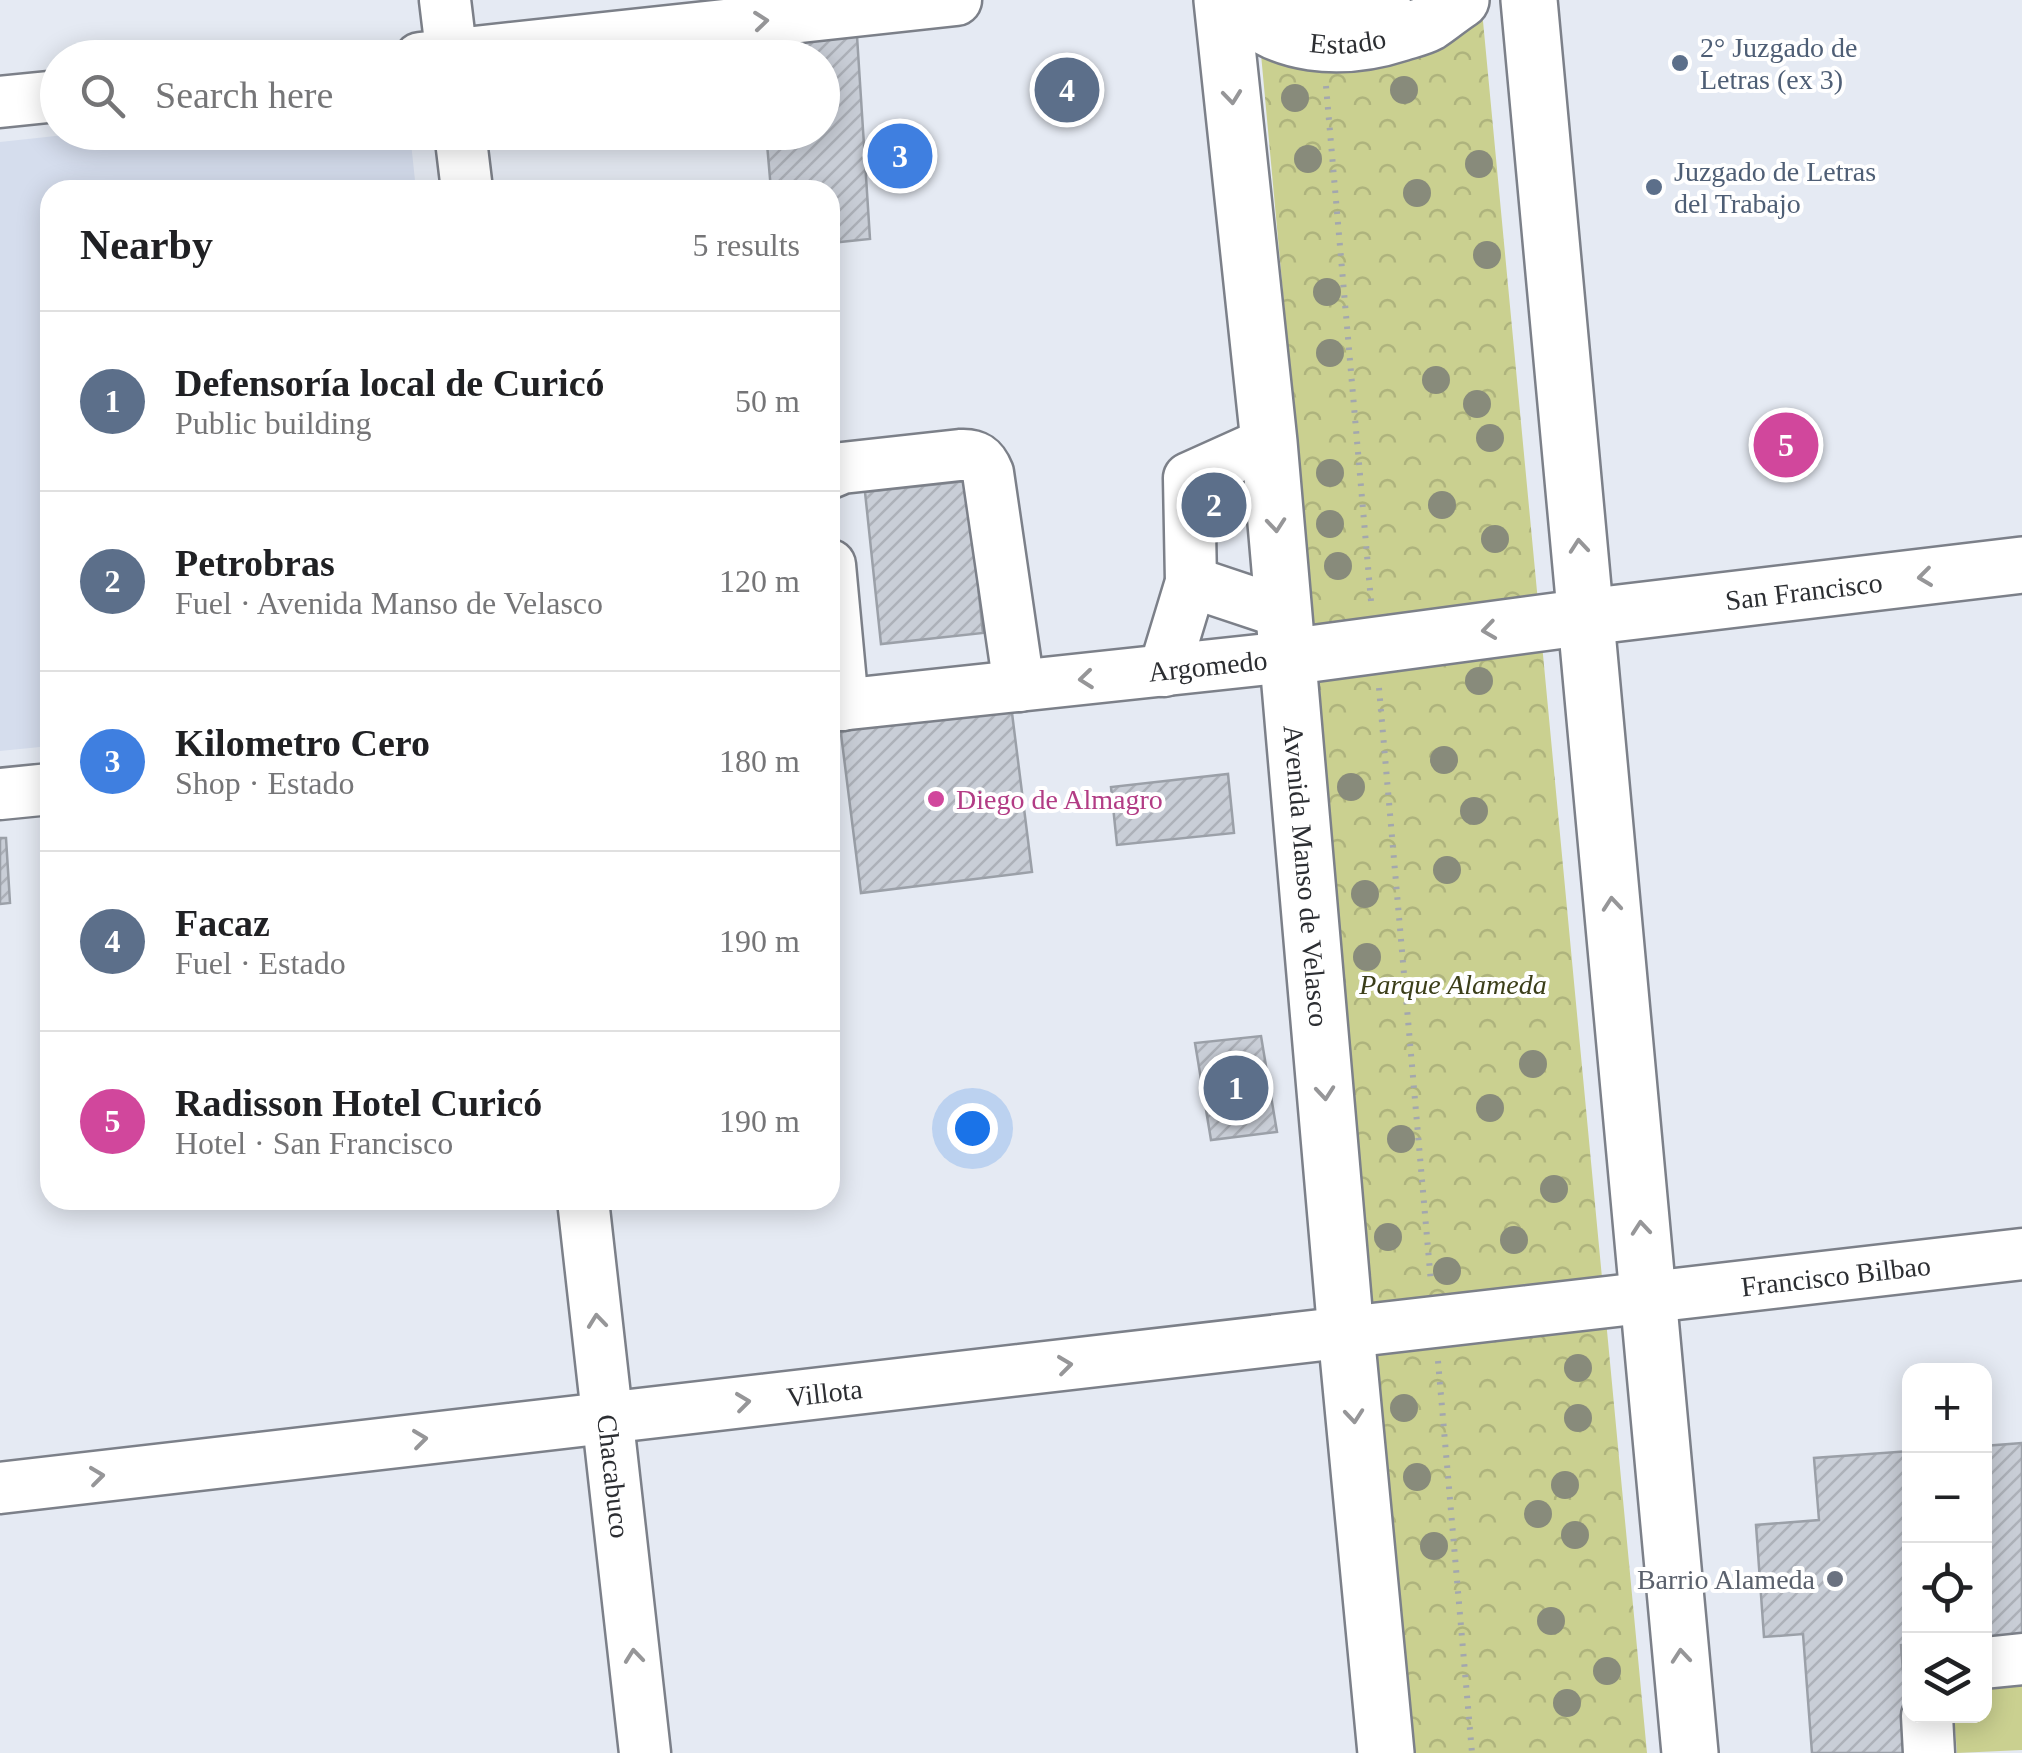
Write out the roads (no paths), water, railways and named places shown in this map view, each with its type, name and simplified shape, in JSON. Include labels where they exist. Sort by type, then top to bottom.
[{"type":"main road","name":"Avenida Manso de Velasco","points":[[1222,0],[1269,442],[1386,1753]]},
{"type":"main road","name":"Estado","points":[[1236,0],[1278,34],[1324,44],[1374,42],[1427,24],[1460,0]]},
{"type":"main road","points":[[1530,0],[1690,1753]]},
{"type":"main road","name":"San Francisco","points":[[1586,617],[2022,565]]},
{"type":"main road","name":"Argomedo","points":[[1286,635],[1374,646],[1586,617]]},
{"type":"street","points":[[442,40],[445,0]]},
{"type":"street","points":[[534,40],[679,15],[956,0]]},
{"type":"street","points":[[1270,0],[1293,10],[1334,18],[1367,16],[1420,0]]},
{"type":"street","points":[[0,102],[40,98]]},
{"type":"street","points":[[462,150],[466,180]]},
{"type":"street","points":[[1164,671],[1192,582],[1190,478],[1269,442]]},
{"type":"street","points":[[840,469],[971,454],[984,463],[1020,686]]},
{"type":"street","points":[[1192,582],[1286,635]]},
{"type":"street","name":"Argomedo","points":[[840,705],[1164,671],[1286,635]]},
{"type":"street","points":[[0,794],[40,790]]},
{"type":"street","name":"Chacabuco","points":[[584,1210],[645,1753]]},
{"type":"street","name":"Francisco Bilbao","points":[[1648,1298],[2022,1254]]},
{"type":"street","name":"Villota","points":[[0,1488],[1648,1298]]},
{"type":"street","points":[[1992,1662],[2022,1659]]},
{"type":"street","points":[[1927,1723],[1928,1753]]},
{"type":"place","name":"2° Juzgado de Letras (ex 3)","points":[[1680,63]]},
{"type":"place","name":"Facaz","points":[[1067,90]]},
{"type":"place","name":"Kilometro Cero","points":[[900,156]]},
{"type":"place","name":"Juzgado de Letras del Trabajo","points":[[1654,187]]},
{"type":"place","name":"Radisson Hotel Curicó","points":[[1786,445]]},
{"type":"place","name":"Petrobras","points":[[1214,505]]},
{"type":"place","name":"Diego de Almagro","points":[[936,799]]},
{"type":"place","name":"Defensoría local de Curicó","points":[[1236,1088]]},
{"type":"place","name":"Barrio Alameda","points":[[1835,1579]]},
{"type":"park label","name":"Parque Alameda","points":[[1453,984]]}]
